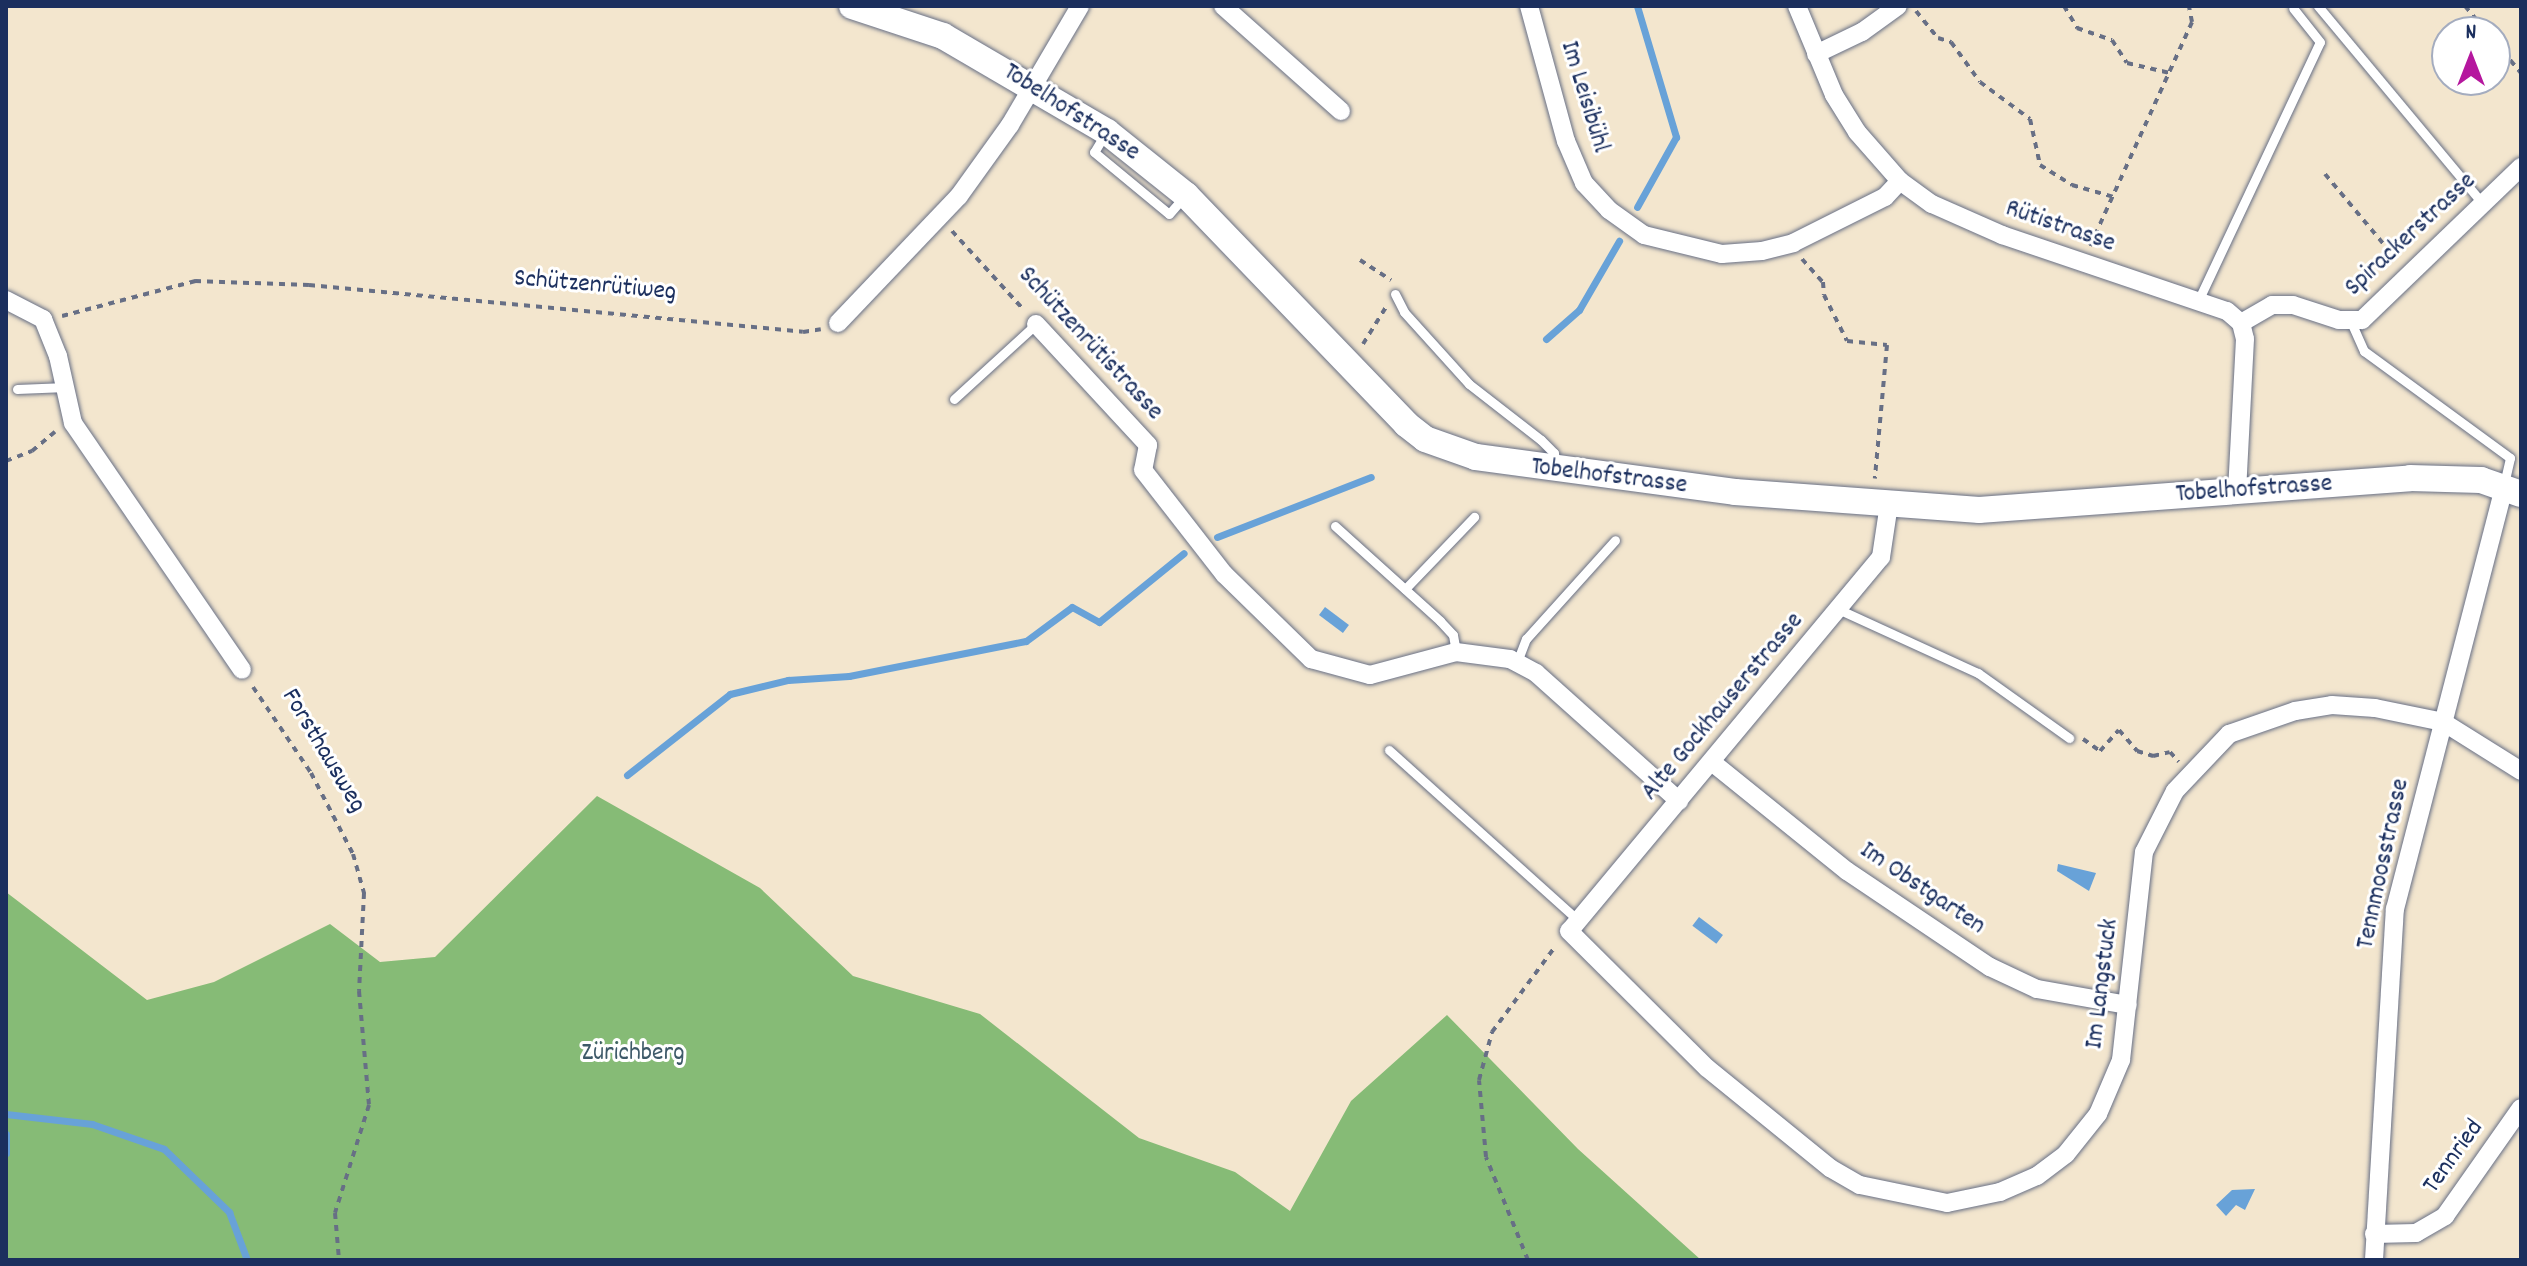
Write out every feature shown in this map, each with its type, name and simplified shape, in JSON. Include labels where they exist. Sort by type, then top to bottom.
[{"type":"main road","name":"Tobelhofstrasse","points":[[852,6],[943,36],[1107,132],[1186,195],[1425,439],[1476,457],[1556,472],[1979,510],[2410,478],[2481,480],[2512,491]]},
{"type":"street","points":[[838,323],[939,217],[998,142],[1080,6]]},
{"type":"street","points":[[1223,6],[1341,111]]},
{"type":"street","name":"Im Leisibühl","points":[[1529,6],[1566,141],[1584,183],[1609,210],[1644,235],[1686,249],[1722,254],[1793,243],[1885,197],[1900,181]]},
{"type":"street","name":"Rütistrasse","points":[[1797,6],[1816,54],[1857,132],[1900,181],[1958,218],[2198,301],[2241,323]]},
{"type":"street","points":[[1816,54],[1862,32],[1898,6]]},
{"type":"street","name":"Spirackerstrasse","points":[[2241,323],[2272,305],[2293,305],[2351,322],[2375,312],[2521,167]]},
{"type":"street","points":[[6,300],[43,319],[66,387],[73,423],[242,670]]},
{"type":"street","points":[[2237,491],[2245,339],[2241,323]]},
{"type":"street","name":"Schützenrütistrasse","points":[[1036,324],[1148,445],[1143,470],[1224,574],[1311,659],[1370,675],[1456,652],[1483,651],[1517,662],[1679,801]]},
{"type":"street","name":"Tennmoosstrasse","points":[[2374,1260],[2395,909],[2443,722],[2512,491]]},
{"type":"street","name":"Alte Gockhauserstrasse","points":[[1574,925],[1713,763],[1881,557],[1881,503]]},
{"type":"street","name":"Im Langstuck","points":[[1574,925],[1707,1068],[1830,1168],[1860,1185],[1947,1203],[2000,1192],[2037,1176],[2066,1154],[2098,1114],[2121,1060],[2144,852],[2189,772],[2229,734],[2295,711],[2332,705],[2375,708],[2443,722]]},
{"type":"street","points":[[2443,722],[2521,771]]},
{"type":"street","name":"Im Obstgarten","points":[[1713,763],[1847,871],[1990,967],[2037,989],[2128,1005]]},
{"type":"street","name":"Tennried","points":[[2374,1234],[2416,1233],[2445,1216],[2521,1108]]},
{"type":"lane","points":[[2318,6],[2483,204]]},
{"type":"lane","points":[[2198,301],[2320,42],[2293,8]]},
{"type":"lane","points":[[1397,290],[1404,312],[1469,384],[1554,453],[1556,472]]},
{"type":"lane","points":[[2351,322],[2364,351],[2510,458],[2512,491]]},
{"type":"lane","points":[[954,399],[1036,324]]},
{"type":"lane","points":[[17,389],[66,387]]},
{"type":"lane","points":[[1405,589],[1474,517]]},
{"type":"lane","points":[[1335,526],[1453,635],[1456,652]]},
{"type":"lane","points":[[1517,662],[1526,639],[1615,540]]},
{"type":"lane","points":[[1838,609],[1978,673],[2069,738]]},
{"type":"lane","points":[[1389,750],[1574,925]]},
{"type":"path","points":[[1912,6],[1938,38],[1951,42],[1980,82],[2030,119],[2040,165],[2072,185],[2114,197]]},
{"type":"path","points":[[2064,6],[2077,28],[2112,40],[2127,63],[2170,73]]},
{"type":"path","points":[[2082,262],[2192,22],[2189,6]]},
{"type":"path","points":[[2325,174],[2411,276]]},
{"type":"path","name":"Schützenrütistrasse","points":[[939,217],[1036,324]]},
{"type":"path","points":[[1793,243],[1808,269],[1823,282],[1824,295],[1847,341],[1887,345],[1881,503]]},
{"type":"path","points":[[1360,260],[1397,290]]},
{"type":"path","name":"Schützenrütiweg","points":[[43,319],[105,308],[195,281],[309,285],[803,332],[838,323]]},
{"type":"path","points":[[1359,349],[1389,304]]},
{"type":"path","points":[[6,461],[73,423]]},
{"type":"path","name":"Forsthausweg","points":[[242,670],[311,773],[353,854],[364,893],[359,991],[369,1105],[335,1213],[339,1260]]},
{"type":"path","points":[[2081,738],[2100,751],[2119,730],[2137,751],[2153,756],[2170,752],[2189,772]]},
{"type":"path","points":[[1528,1260],[1486,1157],[1481,1064],[1501,1017],[1574,925]]},
{"type":"green space","name":"Zürichberg","points":[[597,796],[760,888],[853,976],[980,1014],[1139,1138],[1235,1172],[1290,1211],[1351,1101],[1447,1015],[1578,1149],[1701,1260],[6,1260],[6,892],[147,1000],[214,982],[330,924],[380,962],[435,957]]},
{"type":"water","points":[[1325,607],[1349,625],[1343,633],[1319,615]]},
{"type":"water","points":[[2058,864],[2096,873],[2089,891],[2057,871]]},
{"type":"water","points":[[1699,917],[1723,935],[1716,944],[1692,926]]},
{"type":"water","points":[[2255,1189],[2245,1210],[2236,1205],[2226,1216],[2216,1205],[2232,1190]]},
{"type":"waterway","points":[[1637,6],[1676,137],[1637,207]]},
{"type":"waterway","points":[[1546,339],[1579,310],[1619,241]]},
{"type":"waterway","points":[[1217,537],[1371,477]]},
{"type":"waterway","points":[[627,775],[730,694],[788,680],[849,676],[1026,641],[1072,607],[1099,622],[1184,553]]},
{"type":"waterway","points":[[6,1114],[92,1124],[164,1149],[229,1212],[247,1260]]},
{"type":"waterway","points":[[6,1134],[6,1153]]}]
